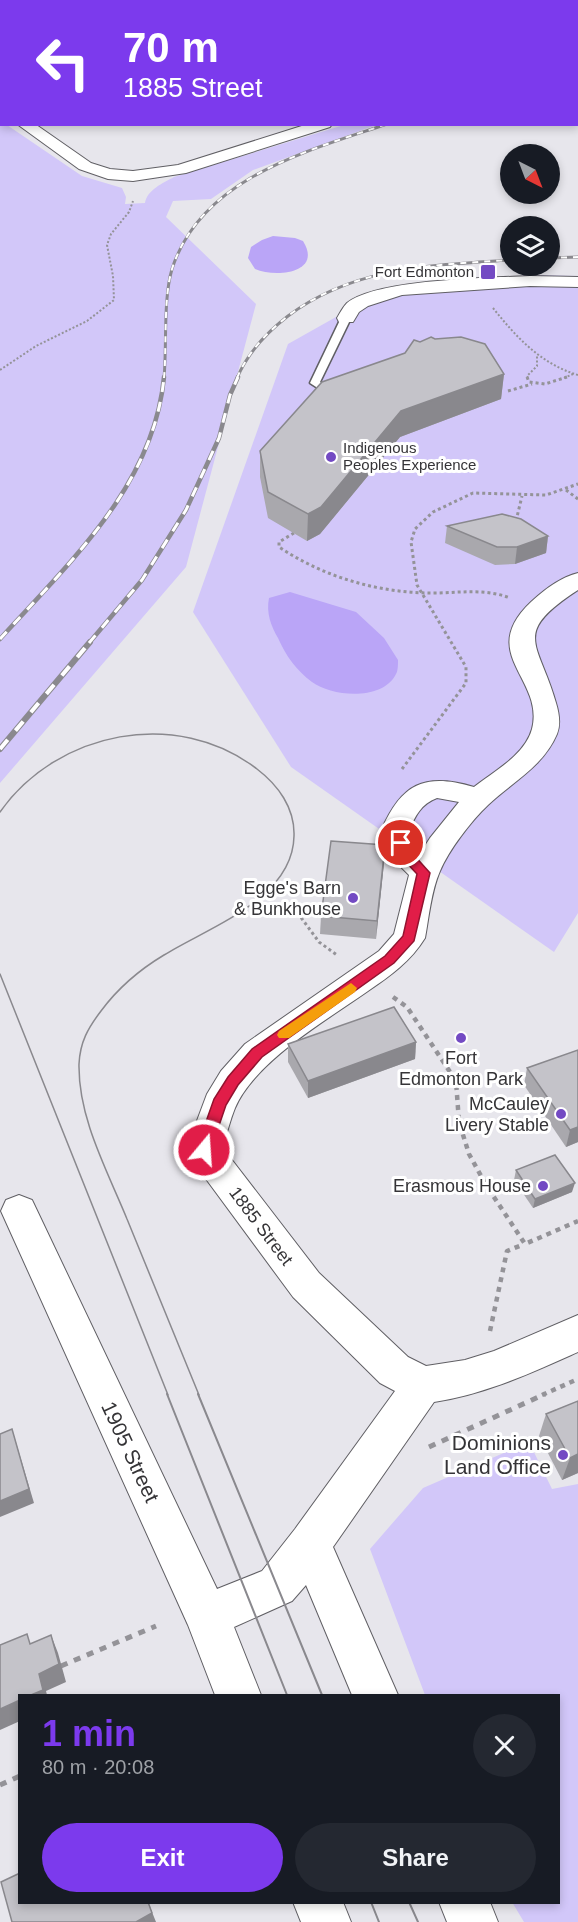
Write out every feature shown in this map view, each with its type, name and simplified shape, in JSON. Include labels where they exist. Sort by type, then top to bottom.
[{"type":"street","points":[[27,126],[85,166],[108,174],[133,176],[180,170],[319,126]]},
{"type":"street","points":[[346,318],[352,308],[361,302],[386,293],[530,280],[578,282]]},
{"type":"street","points":[[524,625],[554,596],[578,580]]},
{"type":"street","name":"1885 Street","points":[[423,1385],[394,1370],[306,1285],[204,1150],[219,1104],[233,1081],[257,1053],[365,978],[390,959],[409,938],[424,873],[440,845],[477,799],[535,748],[544,733],[547,720],[521,640],[524,625]]},
{"type":"street","points":[[424,873],[407,856],[395,831],[402,812],[418,794],[439,788],[453,789],[477,799]]},
{"type":"street","name":"1905 Street","points":[[19,1211],[207,1616],[238,1694]]},
{"type":"street","points":[[207,1616],[276,1586],[310,1544],[423,1385],[465,1379],[578,1333]]},
{"type":"street","points":[[310,1544],[375,1694]]},
{"type":"street","points":[[319,1904],[326,1922]]},
{"type":"street","points":[[466,1904],[473,1922]]},
{"type":"lane","points":[[330,393],[315,383],[346,318]]},
{"type":"path","points":[[0,370],[34,347],[89,320],[105,310],[114,300],[113,276],[106,251],[112,231],[129,214],[133,204],[133,176]]},
{"type":"path","points":[[478,284],[504,322],[537,355],[557,368],[578,375]]},
{"type":"path","points":[[532,384],[527,380],[527,376],[537,366],[537,355]]},
{"type":"path","points":[[508,391],[532,384],[544,384],[573,374]]},
{"type":"path","points":[[400,772],[466,683],[466,667],[417,585],[411,542],[415,529],[443,505],[473,493],[546,495],[578,484]]},
{"type":"path","points":[[565,490],[578,500]]},
{"type":"path","points":[[511,525],[518,519],[522,496]]},
{"type":"path","points":[[294,533],[279,542],[279,547],[298,558],[361,585],[422,593],[480,591],[503,594],[517,601],[524,612],[524,625]]},
{"type":"path","points":[[294,908],[320,942],[365,978],[407,1007],[456,1081],[459,1094],[458,1120],[468,1153],[525,1244],[578,1221]]},
{"type":"path","points":[[481,1373],[507,1251],[522,1245]]},
{"type":"path","points":[[419,1451],[578,1378]]},
{"type":"path","points":[[61,1666],[156,1626]]},
{"type":"path","points":[[0,1785],[18,1777]]},
{"type":"shaded area","points":[[0,126],[8,126],[82,176],[122,188],[126,197],[125,204],[145,203],[152,191],[174,177],[341,126],[373,126],[253,170],[211,199],[173,201],[166,217],[256,304],[186,567],[0,783]]},
{"type":"shaded area","points":[[273,236],[303,241],[308,252],[307,260],[302,266],[285,273],[255,269],[248,258],[251,247]]},
{"type":"shaded area","points":[[521,276],[578,276],[578,913],[554,952],[291,767],[193,612],[288,344],[336,317],[384,299]]},
{"type":"shaded area","points":[[290,592],[356,612],[384,638],[398,660],[397,673],[389,683],[369,692],[344,693],[321,687],[296,668],[273,629],[268,604],[269,598]]},
{"type":"shaded area","points":[[529,1442],[552,1489],[578,1484],[578,1922],[524,1922],[513,1904],[560,1904],[560,1694],[425,1694],[370,1549],[423,1488]]},
{"type":"building","name":"Indigenous Peoples Experience","points":[[431,337],[435,339],[461,337],[485,344],[504,374],[401,411],[321,507],[308,514],[268,492],[260,451],[322,382],[405,353],[414,340],[420,342]]},
{"type":"building","points":[[502,514],[521,519],[548,536],[517,547],[497,547],[447,526]]},
{"type":"building","name":"Egge's Barn & Bunkhouse","points":[[331,841],[385,845],[377,921],[321,916]]},
{"type":"building","points":[[394,1007],[416,1042],[308,1081],[288,1044]]},
{"type":"building","name":"McCauley Livery Stable","points":[[578,1050],[578,1127],[570,1130],[527,1068]]},
{"type":"building","name":"Erasmous House","points":[[555,1155],[575,1183],[535,1199],[516,1170]]},
{"type":"building","points":[[578,1401],[578,1454],[570,1458],[546,1414]]},
{"type":"building","points":[[12,1429],[29,1489],[0,1501],[0,1434]]},
{"type":"building","points":[[27,1634],[30,1644],[51,1635],[59,1664],[39,1674],[43,1690],[33,1694],[18,1694],[18,1701],[0,1709],[0,1645]]},
{"type":"building","points":[[18,1874],[18,1904],[149,1904],[152,1913],[136,1922],[12,1922],[1,1882]]},
{"type":"tram line","points":[[0,812],[24,784],[53,762],[85,746],[120,737],[156,734],[191,738],[225,750],[257,769],[272,782],[284,798],[292,816],[294,836],[290,858],[280,877],[246,909],[164,955],[130,980],[114,995],[92,1023],[83,1042],[80,1056],[80,1084],[88,1124],[199,1395]]},
{"type":"tram line","points":[[0,974],[168,1395]]},
{"type":"tram line","points":[[167,1394],[287,1694]]},
{"type":"tram line","points":[[198,1394],[322,1694]]},
{"type":"tram line","points":[[372,1904],[379,1922]]},
{"type":"tram line","points":[[410,1904],[418,1922]]},
{"type":"railway","points":[[164,378],[166,308],[172,269],[186,238],[207,212],[232,190],[260,172],[324,145],[381,126]]},
{"type":"railway","points":[[560,258],[578,257]]},
{"type":"railway","points":[[237,378],[252,351],[272,329],[313,300],[339,287],[394,271],[500,261]]},
{"type":"railway","points":[[0,639],[80,551],[126,487],[144,453],[157,416],[164,377]]},
{"type":"railway","points":[[89,643],[142,580],[186,510],[219,438],[230,395],[238,377]]},
{"type":"railway","points":[[0,749],[90,642]]},
{"type":"slow traffic","points":[[284,1035],[351,988]]},
{"type":"place","name":"Fort Edmonton","points":[[488,272]]},
{"type":"place","name":"Indigenous Peoples Experience","points":[[331,457]]},
{"type":"place","name":"Egge's Barn & Bunkhouse","points":[[353,898]]},
{"type":"place","name":"Fort Edmonton Park","points":[[461,1038]]},
{"type":"place","name":"McCauley Livery Stable","points":[[561,1114]]},
{"type":"place","name":"Erasmous House","points":[[543,1186]]},
{"type":"place","name":"Dominions Land Office","points":[[563,1455]]},
{"type":"route","points":[[204,1150],[219,1104],[233,1081],[257,1053],[365,978],[390,959],[409,938],[424,873],[407,856],[401,843]]}]
